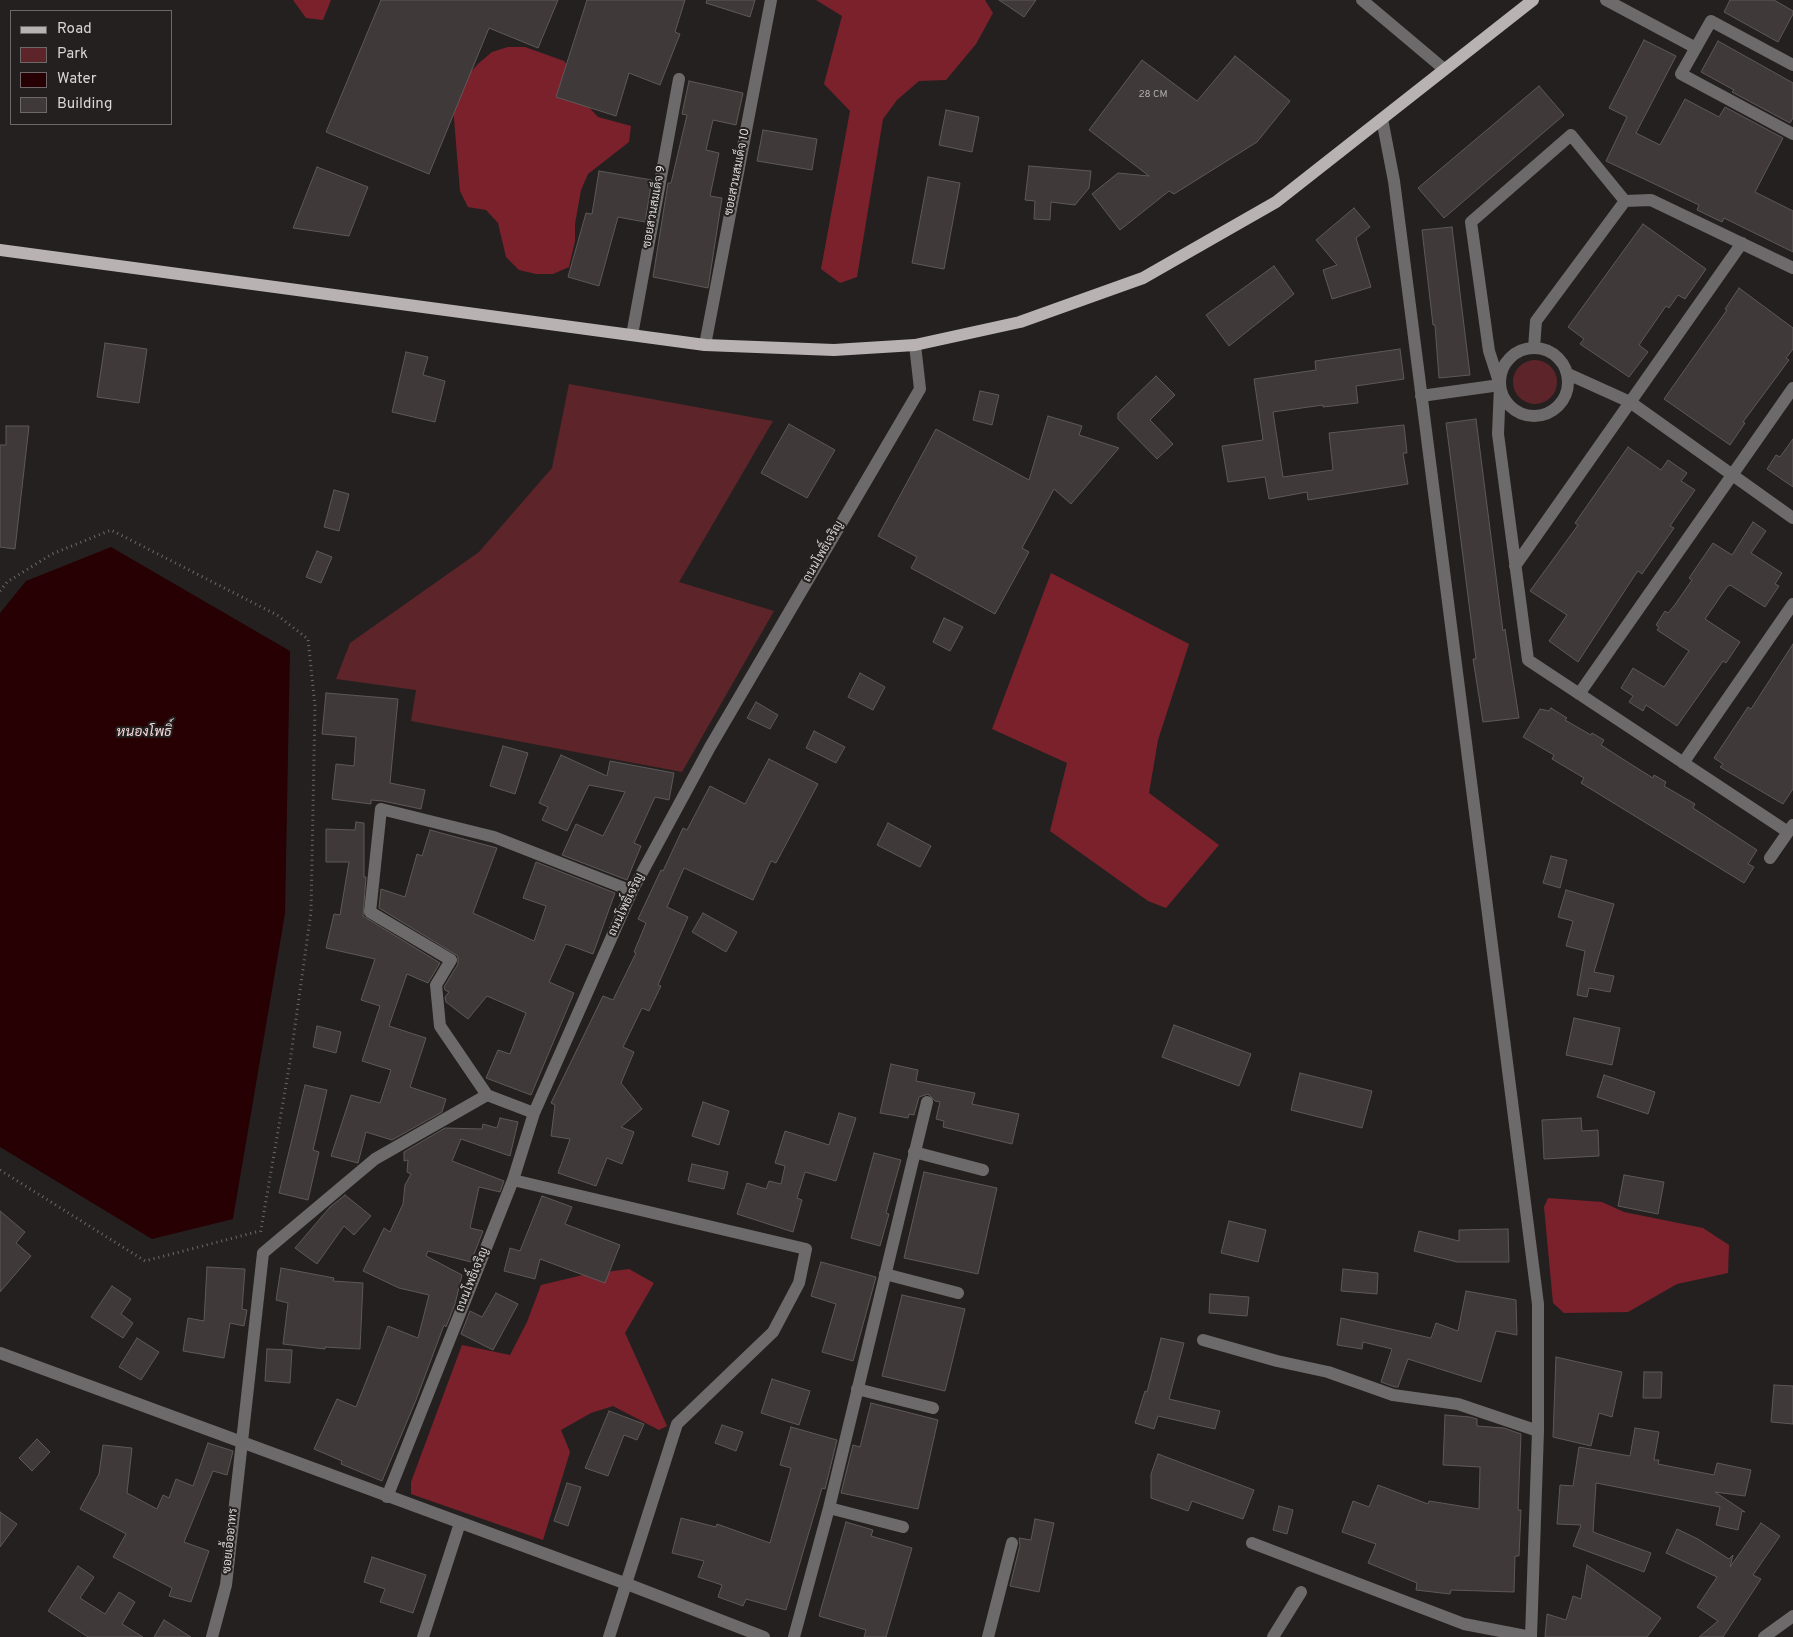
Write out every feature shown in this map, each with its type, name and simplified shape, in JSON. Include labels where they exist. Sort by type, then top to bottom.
[{"type":"main road","points":[[0,250],[705,345],[834,350],[915,345],[1020,322],[1143,278],[1276,202],[1533,0]]},
{"type":"street","name":"ซอยสวนสมเด็จ 10","points":[[705,345],[771,0]]},
{"type":"street","points":[[1362,0],[1444,69]]},
{"type":"street","points":[[1606,0],[1696,48]]},
{"type":"street","points":[[1793,65],[1711,21],[1681,74],[1793,134]]},
{"type":"street","name":"ซอยสวนสมเด็จ 9","points":[[632,335],[679,78]]},
{"type":"street","points":[[1252,1543],[1464,1624],[1531,1637],[1538,1431],[1538,1304],[1394,181],[1382,119]]},
{"type":"street","points":[[1625,201],[1571,136],[1471,222],[1489,351],[1500,385],[1503,396],[1514,408],[1529,415],[1551,412],[1560,405],[1567,390],[1568,374],[1563,363],[1555,355],[1545,350],[1534,348],[1520,351],[1509,359],[1502,371],[1500,385],[1498,434],[1528,660],[1683,763],[1790,828],[1770,858]]},
{"type":"street","points":[[1625,201],[1651,200],[1793,268]]},
{"type":"street","points":[[1534,348],[1536,321],[1625,201]]},
{"type":"street","points":[[1515,566],[1742,243]]},
{"type":"street","name":"ถนนโพธิ์เจริญ","points":[[388,1497],[512,1180],[534,1114],[632,891],[710,747],[920,389],[915,345]]},
{"type":"street","points":[[1568,374],[1630,402],[1793,518]]},
{"type":"street","points":[[1421,396],[1500,385]]},
{"type":"street","points":[[1579,694],[1793,388]]},
{"type":"street","points":[[1683,763],[1793,604]]},
{"type":"street","points":[[534,1114],[487,1095],[440,1026],[436,985],[451,960],[370,912],[381,809],[494,836],[632,891]]},
{"type":"street","name":"ซอยเอื้ออาทร","points":[[212,1637],[226,1585],[263,1253],[374,1159],[487,1095]]},
{"type":"street","points":[[794,1637],[829,1508],[926,1102]]},
{"type":"street","points":[[914,1152],[983,1170]]},
{"type":"street","points":[[512,1180],[806,1249],[799,1283],[773,1332],[677,1424],[609,1637]]},
{"type":"street","points":[[885,1274],[958,1293]]},
{"type":"street","points":[[1202,1340],[1277,1361],[1328,1372],[1393,1395],[1458,1404],[1538,1431]]},
{"type":"street","points":[[0,1353],[627,1584],[764,1637]]},
{"type":"street","points":[[857,1389],[933,1408]]},
{"type":"street","points":[[829,1508],[903,1527]]},
{"type":"street","points":[[423,1637],[460,1523]]},
{"type":"street","points":[[988,1637],[1012,1543]]},
{"type":"street","points":[[1273,1637],[1301,1592]]},
{"type":"street","points":[[1764,1637],[1793,1616]]},
{"type":"path","points":[[0,591],[8,582],[52,554],[111,530],[277,615],[308,639],[315,706],[311,912],[290,1062],[260,1231],[145,1261],[0,1170]]},
{"type":"green space","points":[[1531,360],[1539,360],[1551,366],[1557,382],[1551,398],[1539,404],[1531,404],[1519,398],[1513,386],[1513,378],[1519,366]]},
{"type":"green space","points":[[569,384],[773,421],[679,582],[774,611],[682,772],[411,721],[416,690],[336,679],[350,643],[479,552],[552,468]]},
{"type":"shaded area","points":[[293,0],[331,0],[323,20],[306,18]]},
{"type":"shaded area","points":[[816,0],[985,0],[993,13],[976,44],[946,80],[919,81],[897,100],[883,119],[857,277],[840,283],[821,269],[850,111],[824,84],[842,16]]},
{"type":"shaded area","points":[[508,47],[525,47],[564,61],[573,74],[586,104],[598,117],[631,126],[629,142],[588,174],[581,190],[575,224],[575,241],[569,267],[553,274],[536,274],[519,270],[506,257],[498,223],[486,210],[468,207],[460,191],[453,107],[467,76],[492,52]]},
{"type":"shaded area","points":[[1051,573],[1189,644],[1158,740],[1149,793],[1219,845],[1166,908],[1148,901],[1050,831],[1067,763],[992,729]]},
{"type":"shaded area","points":[[1548,1198],[1602,1202],[1624,1212],[1703,1228],[1729,1245],[1728,1273],[1677,1284],[1628,1312],[1564,1313],[1553,1303],[1544,1207]]},
{"type":"shaded area","points":[[629,1269],[654,1283],[625,1333],[667,1426],[659,1430],[613,1406],[591,1413],[561,1430],[570,1452],[543,1540],[411,1494],[411,1482],[462,1345],[510,1355],[527,1322],[541,1285],[583,1275]]},
{"type":"water","name":"หนองโพธิ์","points":[[111,547],[290,651],[285,914],[233,1219],[152,1239],[0,1147],[0,613],[26,581]]},
{"type":"building","points":[[381,0],[558,0],[538,48],[489,28],[429,174],[326,132]]},
{"type":"building","points":[[587,0],[685,0],[675,32],[680,34],[660,85],[629,73],[616,116],[556,97]]},
{"type":"building","points":[[707,0],[755,0],[750,17],[706,3]]},
{"type":"building","points":[[999,0],[1036,0],[1024,17]]},
{"type":"building","points":[[1730,0],[1774,0],[1793,11],[1793,14],[1778,42],[1724,12]]},
{"type":"building","points":[[1644,40],[1676,56],[1636,133],[1660,145],[1685,99],[1719,117],[1725,107],[1783,138],[1755,192],[1793,211],[1793,252],[1724,218],[1722,222],[1697,210],[1699,205],[1606,161],[1627,117],[1609,108]]},
{"type":"building","points":[[1718,41],[1793,83],[1793,118],[1790,123],[1732,92],[1734,90],[1701,72]]},
{"type":"building","points":[[1235,56],[1290,101],[1257,142],[1174,194],[1169,191],[1120,230],[1092,194],[1118,173],[1149,176],[1089,130],[1142,60],[1197,101]]},
{"type":"building","points":[[689,81],[743,93],[736,125],[713,120],[706,150],[719,153],[710,196],[722,198],[708,288],[653,277],[668,183],[671,183],[687,115],[682,114]]},
{"type":"building","points":[[1539,86],[1564,115],[1444,218],[1418,188]]},
{"type":"building","points":[[946,110],[979,117],[972,152],[939,145]]},
{"type":"building","points":[[763,130],[817,139],[812,170],[757,161]]},
{"type":"building","points":[[1029,166],[1091,171],[1089,188],[1075,205],[1051,202],[1050,220],[1034,219],[1035,201],[1025,200]]},
{"type":"building","points":[[317,167],[368,187],[349,236],[293,228]]},
{"type":"building","points":[[599,171],[652,180],[645,222],[618,217],[599,286],[568,277],[586,213],[592,214]]},
{"type":"building","points":[[928,177],[960,183],[944,269],[912,263]]},
{"type":"building","points":[[1354,208],[1370,227],[1356,238],[1371,287],[1332,299],[1323,270],[1337,265],[1316,240]]},
{"type":"building","points":[[1643,224],[1706,269],[1685,299],[1678,295],[1669,308],[1666,306],[1639,345],[1648,352],[1629,377],[1580,344],[1584,339],[1568,327]]},
{"type":"building","points":[[1452,227],[1470,375],[1439,378],[1435,325],[1433,325],[1422,230]]},
{"type":"building","points":[[1274,266],[1294,294],[1229,346],[1206,315]]},
{"type":"building","points":[[1739,288],[1793,328],[1793,349],[1786,358],[1789,360],[1743,422],[1745,423],[1730,445],[1664,399],[1727,310],[1725,309]]},
{"type":"building","points":[[105,343],[147,349],[139,403],[97,397]]},
{"type":"building","points":[[1400,349],[1404,379],[1356,386],[1358,403],[1323,407],[1323,405],[1273,412],[1283,477],[1333,470],[1329,433],[1404,425],[1407,453],[1403,453],[1408,484],[1308,500],[1307,492],[1269,499],[1265,477],[1228,482],[1222,446],[1263,440],[1254,379],[1316,370],[1315,361]]},
{"type":"building","points":[[406,352],[428,357],[423,375],[445,381],[435,422],[392,412]]},
{"type":"building","points":[[1156,376],[1175,395],[1150,420],[1173,444],[1157,459],[1118,419],[1118,413]]},
{"type":"building","points":[[980,391],[999,395],[992,425],[973,420]]},
{"type":"building","points":[[1048,416],[1082,426],[1079,435],[1119,448],[1071,504],[1054,489],[1022,548],[1029,552],[995,614],[911,568],[917,557],[878,536],[936,429],[1029,480]]},
{"type":"building","points":[[1476,419],[1503,631],[1505,629],[1519,718],[1483,722],[1473,659],[1476,659],[1446,423]]},
{"type":"building","points":[[789,424],[835,450],[807,498],[761,473]]},
{"type":"building","points":[[6,426],[29,426],[15,549],[0,547],[0,445],[6,445]]},
{"type":"building","points":[[1793,439],[1793,487],[1767,469],[1776,455],[1780,457]]},
{"type":"building","points":[[1628,447],[1661,470],[1668,460],[1687,473],[1681,481],[1695,490],[1670,526],[1674,528],[1642,574],[1638,571],[1635,575],[1578,662],[1549,641],[1567,615],[1530,591],[1578,525],[1575,523]]},
{"type":"building","points":[[334,490],[349,494],[339,531],[324,527]]},
{"type":"building","points":[[1753,522],[1766,531],[1751,553],[1782,573],[1775,584],[1779,586],[1765,607],[1730,585],[1727,587],[1705,619],[1740,642],[1726,663],[1723,661],[1677,726],[1646,705],[1643,711],[1629,702],[1633,696],[1621,688],[1633,668],[1664,687],[1689,651],[1657,630],[1659,627],[1656,625],[1665,611],[1668,613],[1674,606],[1692,580],[1689,578],[1713,543],[1732,555]]},
{"type":"building","points":[[317,551],[332,557],[321,583],[306,577]]},
{"type":"building","points":[[944,618],[963,627],[950,651],[933,642]]},
{"type":"building","points":[[1793,644],[1793,789],[1783,804],[1720,767],[1723,764],[1714,758],[1748,707],[1751,709]]},
{"type":"building","points":[[860,673],[885,687],[873,710],[848,697]]},
{"type":"building","points":[[326,693],[398,699],[390,783],[425,790],[421,809],[383,801],[371,800],[371,804],[332,799],[336,764],[354,766],[356,737],[322,734]]},
{"type":"building","points":[[756,702],[778,715],[770,729],[747,718]]},
{"type":"building","points":[[1551,708],[1567,718],[1565,720],[1604,740],[1601,745],[1653,778],[1654,775],[1666,782],[1664,786],[1695,804],[1693,808],[1757,850],[1748,864],[1754,867],[1744,883],[1581,783],[1584,778],[1552,759],[1554,755],[1523,737],[1540,709],[1549,711]]},
{"type":"building","points":[[814,731],[845,747],[836,763],[806,748]]},
{"type":"building","points":[[503,746],[528,753],[515,794],[490,786]]},
{"type":"building","points":[[561,755],[607,776],[610,761],[674,773],[669,800],[655,797],[634,843],[641,846],[627,880],[562,855],[576,824],[603,836],[625,792],[589,785],[567,831],[542,820],[548,807],[539,803]]},
{"type":"building","points":[[769,759],[818,784],[776,863],[771,861],[753,900],[684,868],[667,907],[688,917],[658,985],[661,986],[649,1011],[642,1008],[623,1047],[634,1052],[621,1083],[642,1109],[621,1127],[634,1132],[622,1164],[607,1158],[596,1186],[558,1173],[570,1139],[551,1136],[555,1105],[551,1103],[603,996],[613,1000],[636,953],[634,952],[646,923],[638,919],[661,870],[663,871],[683,828],[687,830],[710,786],[745,804]]},
{"type":"building","points":[[356,822],[364,823],[364,877],[366,877],[363,916],[440,963],[428,983],[407,974],[389,1026],[426,1038],[410,1087],[446,1099],[442,1112],[392,1140],[366,1132],[358,1163],[331,1156],[351,1095],[380,1103],[391,1070],[362,1061],[380,1006],[361,1000],[375,959],[326,948],[334,914],[340,915],[349,862],[326,862],[326,829],[355,830]]},
{"type":"building","points":[[888,823],[931,846],[920,867],[877,845]]},
{"type":"building","points":[[430,830],[497,848],[473,913],[534,941],[546,906],[523,898],[536,862],[615,893],[593,954],[566,944],[549,982],[574,993],[531,1095],[486,1078],[498,1050],[510,1054],[526,1013],[487,996],[468,1019],[446,1002],[445,997],[449,992],[444,987],[458,964],[458,956],[379,908],[381,889],[405,897],[417,854],[422,856]]},
{"type":"building","points":[[1551,856],[1567,860],[1560,888],[1543,883]]},
{"type":"building","points":[[1566,890],[1614,904],[1594,972],[1614,976],[1610,992],[1589,988],[1587,997],[1577,995],[1585,951],[1566,946],[1573,921],[1558,917]]},
{"type":"building","points":[[703,913],[737,932],[726,952],[692,932]]},
{"type":"building","points":[[1574,1018],[1620,1028],[1612,1065],[1566,1055]]},
{"type":"building","points":[[1174,1025],[1251,1054],[1239,1086],[1162,1057]]},
{"type":"building","points":[[317,1026],[341,1032],[336,1053],[313,1047]]},
{"type":"building","points":[[891,1064],[918,1070],[916,1081],[975,1093],[972,1104],[1019,1114],[1012,1144],[943,1127],[944,1121],[936,1119],[940,1102],[935,1101],[928,1094],[919,1097],[914,1115],[909,1114],[908,1118],[880,1113]]},
{"type":"building","points":[[1300,1073],[1372,1091],[1362,1128],[1291,1110]]},
{"type":"building","points":[[1604,1075],[1655,1092],[1648,1114],[1597,1097]]},
{"type":"building","points":[[305,1085],[327,1090],[313,1150],[319,1152],[308,1200],[279,1193]]},
{"type":"building","points":[[703,1102],[729,1111],[719,1145],[692,1136]]},
{"type":"building","points":[[839,1113],[856,1118],[836,1181],[805,1172],[797,1198],[802,1200],[793,1232],[737,1214],[747,1183],[766,1189],[769,1181],[781,1184],[785,1166],[775,1163],[785,1131],[829,1145]]},
{"type":"building","points":[[500,1118],[518,1122],[510,1156],[461,1139],[452,1161],[504,1181],[500,1192],[479,1187],[470,1228],[483,1231],[471,1262],[428,1251],[426,1256],[462,1275],[455,1304],[446,1327],[444,1325],[416,1400],[382,1481],[341,1464],[342,1461],[314,1449],[337,1399],[356,1407],[388,1326],[418,1338],[429,1295],[399,1288],[363,1271],[384,1228],[390,1232],[403,1204],[405,1185],[411,1174],[407,1172],[408,1160],[404,1161],[404,1152],[445,1128],[482,1129],[483,1124],[497,1128]]},
{"type":"building","points":[[1581,1118],[1582,1131],[1598,1130],[1599,1156],[1544,1159],[1542,1120]]},
{"type":"building","points":[[874,1153],[901,1160],[886,1213],[889,1214],[880,1246],[851,1238]]},
{"type":"building","points":[[692,1164],[728,1172],[724,1189],[688,1181]]},
{"type":"building","points":[[924,1172],[997,1188],[978,1274],[904,1258]]},
{"type":"building","points":[[1624,1175],[1664,1182],[1658,1214],[1618,1206]]},
{"type":"building","points":[[345,1195],[371,1216],[354,1235],[344,1226],[317,1264],[295,1248],[330,1207]]},
{"type":"building","points":[[542,1196],[572,1207],[565,1224],[620,1245],[605,1283],[540,1259],[535,1279],[504,1271],[510,1248],[520,1251]]},
{"type":"building","points":[[0,1211],[25,1232],[16,1243],[31,1256],[0,1292]]},
{"type":"building","points":[[1229,1221],[1266,1230],[1258,1262],[1221,1253]]},
{"type":"building","points":[[1508,1229],[1509,1262],[1457,1262],[1414,1251],[1419,1231],[1459,1241],[1459,1230]]},
{"type":"building","points":[[821,1262],[876,1277],[853,1361],[822,1352],[836,1304],[811,1296]]},
{"type":"building","points":[[207,1267],[245,1269],[242,1309],[247,1310],[244,1326],[230,1323],[224,1358],[183,1351],[188,1318],[204,1321]]},
{"type":"building","points":[[281,1268],[334,1278],[333,1281],[363,1283],[360,1349],[325,1347],[325,1349],[283,1344],[288,1303],[276,1300]]},
{"type":"building","points":[[1343,1269],[1378,1273],[1377,1294],[1341,1291]]},
{"type":"building","points":[[112,1286],[131,1299],[121,1314],[133,1323],[123,1338],[91,1317]]},
{"type":"building","points":[[1466,1291],[1516,1300],[1517,1335],[1496,1331],[1481,1382],[1408,1359],[1398,1387],[1395,1387],[1381,1382],[1392,1349],[1363,1342],[1362,1349],[1337,1345],[1341,1318],[1431,1338],[1436,1323],[1458,1331]]},
{"type":"building","points":[[496,1293],[518,1304],[493,1350],[461,1334],[470,1311],[482,1317]]},
{"type":"building","points":[[1210,1294],[1249,1297],[1247,1316],[1209,1313]]},
{"type":"building","points":[[902,1295],[965,1309],[945,1391],[882,1376]]},
{"type":"building","points":[[137,1338],[159,1352],[141,1380],[119,1367]]},
{"type":"building","points":[[1161,1338],[1184,1343],[1169,1399],[1220,1411],[1215,1429],[1158,1416],[1154,1429],[1135,1423],[1145,1391],[1147,1392]]},
{"type":"building","points":[[267,1349],[292,1350],[290,1383],[265,1381]]},
{"type":"building","points":[[1556,1357],[1622,1372],[1612,1417],[1599,1413],[1591,1446],[1553,1437]]},
{"type":"building","points":[[1644,1372],[1662,1372],[1661,1398],[1643,1398]]},
{"type":"building","points":[[772,1379],[810,1391],[799,1425],[761,1413]]},
{"type":"building","points":[[1774,1385],[1793,1386],[1793,1424],[1771,1422]]},
{"type":"building","points":[[871,1403],[938,1420],[918,1509],[841,1493],[853,1445],[860,1447]]},
{"type":"building","points":[[609,1411],[644,1424],[637,1440],[624,1435],[608,1476],[585,1468]]},
{"type":"building","points":[[1445,1415],[1470,1417],[1477,1419],[1477,1426],[1504,1428],[1521,1434],[1518,1510],[1521,1510],[1519,1556],[1515,1556],[1514,1592],[1451,1590],[1450,1594],[1416,1590],[1417,1583],[1368,1563],[1376,1544],[1342,1532],[1353,1501],[1369,1507],[1378,1485],[1428,1504],[1429,1501],[1479,1509],[1480,1467],[1443,1465]]},
{"type":"building","points":[[722,1425],[743,1432],[736,1451],[715,1443]]},
{"type":"building","points":[[791,1427],[837,1440],[825,1489],[822,1488],[786,1610],[746,1599],[743,1606],[718,1597],[722,1585],[698,1577],[704,1561],[672,1553],[681,1518],[716,1527],[717,1524],[770,1543],[791,1468],[780,1465]]},
{"type":"building","points":[[1635,1428],[1659,1432],[1654,1460],[1659,1460],[1658,1464],[1714,1475],[1717,1463],[1751,1470],[1745,1496],[1715,1492],[1745,1512],[1742,1511],[1738,1530],[1716,1525],[1720,1507],[1596,1483],[1593,1532],[1651,1553],[1644,1572],[1573,1546],[1581,1525],[1557,1524],[1560,1485],[1573,1486],[1579,1447],[1630,1456]]},
{"type":"building","points":[[37,1439],[50,1452],[32,1471],[19,1458]]},
{"type":"building","points":[[208,1443],[233,1451],[227,1475],[213,1471],[184,1542],[209,1551],[191,1602],[169,1596],[172,1588],[113,1557],[126,1534],[80,1509],[99,1474],[103,1445],[132,1448],[127,1493],[157,1509],[163,1495],[169,1498],[176,1479],[193,1486]]},
{"type":"building","points":[[1158,1454],[1254,1490],[1243,1519],[1192,1501],[1188,1511],[1151,1498],[1151,1474]]},
{"type":"building","points":[[567,1483],[581,1487],[568,1526],[554,1521]]},
{"type":"building","points":[[1279,1506],[1293,1510],[1287,1534],[1273,1530]]},
{"type":"building","points":[[0,1512],[17,1524],[0,1547]]},
{"type":"building","points":[[1035,1519],[1054,1523],[1039,1592],[1010,1586],[1020,1545],[1019,1538],[1031,1540]]},
{"type":"building","points":[[846,1522],[873,1530],[871,1536],[912,1548],[886,1637],[864,1637],[866,1630],[819,1616]]},
{"type":"building","points":[[1761,1523],[1780,1536],[1753,1575],[1761,1579],[1723,1637],[1699,1637],[1718,1621],[1697,1607],[1717,1577],[1666,1553],[1677,1529],[1698,1539],[1729,1559],[1733,1555],[1730,1567]]},
{"type":"building","points":[[372,1557],[426,1575],[413,1613],[380,1602],[385,1589],[364,1582]]},
{"type":"building","points":[[1587,1565],[1661,1618],[1647,1637],[1545,1637],[1547,1614],[1566,1620],[1573,1596],[1581,1599]]},
{"type":"building","points":[[78,1566],[94,1577],[80,1598],[105,1614],[119,1592],[135,1602],[122,1624],[143,1637],[88,1637],[48,1611]]},
{"type":"building","points":[[164,1620],[191,1637],[154,1637]]}]
